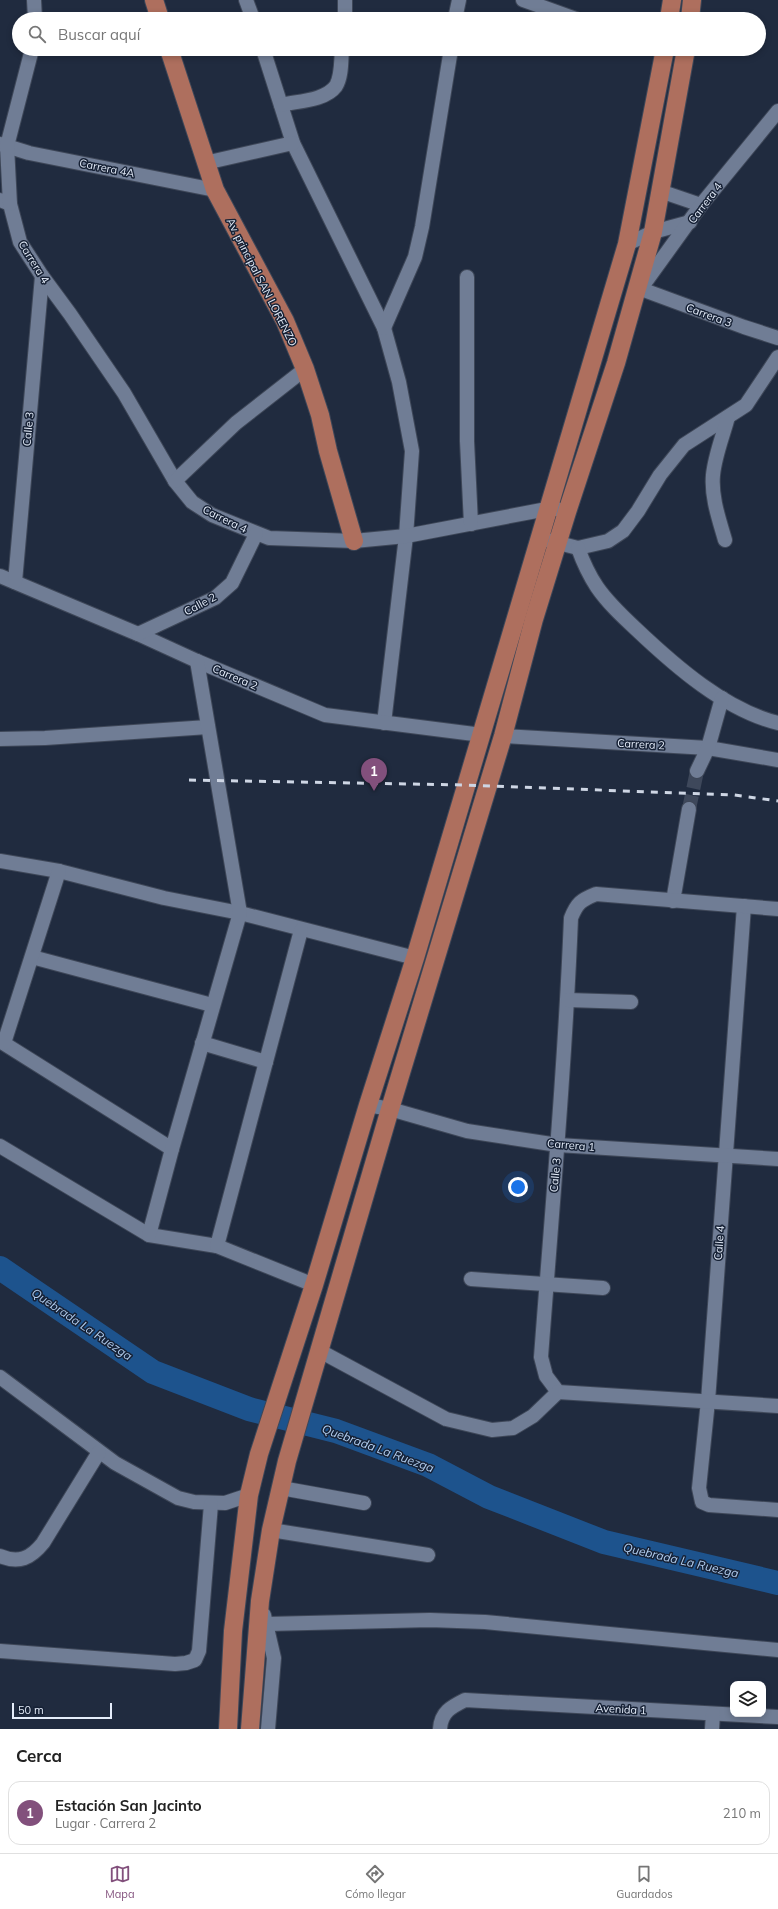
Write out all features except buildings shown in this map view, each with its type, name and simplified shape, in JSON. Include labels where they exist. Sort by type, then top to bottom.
[{"type":"main road","points":[[154,0],[158,12]]},
{"type":"main road","points":[[670,12],[672,0]]},
{"type":"main road","points":[[691,12],[692,0]]},
{"type":"main road","name":"Av. principal SAN LORENZO","points":[[171,56],[215,190],[285,321],[305,368],[320,415],[328,451],[354,540]]},
{"type":"main road","points":[[228,1729],[233,1631],[249,1495],[259,1454],[288,1361],[314,1285],[368,1105],[415,958],[482,735],[547,509],[627,244],[664,56]]},
{"type":"main road","points":[[250,1729],[260,1601],[271,1530],[287,1461],[312,1370],[503,736],[534,619],[638,293],[653,232],[685,56]]},
{"type":"street","points":[[34,0],[35,12]]},
{"type":"street","points":[[246,0],[250,12]]},
{"type":"street","points":[[345,0],[345,12]]},
{"type":"street","points":[[457,12],[458,0]]},
{"type":"street","points":[[523,0],[556,12]]},
{"type":"street","name":"Carrera 4","points":[[30,56],[4,145],[5,202],[20,242],[124,393],[175,481],[192,502],[212,515],[268,538],[354,540],[406,536],[547,509],[568,509]]},
{"type":"street","points":[[264,56],[293,143],[384,328],[399,382],[412,451],[406,536],[384,723]]},
{"type":"street","points":[[281,105],[318,97],[330,92],[336,85],[341,56]]},
{"type":"street","points":[[384,328],[415,257],[422,227],[450,56]]},
{"type":"street","name":"Carrera 4","points":[[638,293],[701,205],[778,111]]},
{"type":"street","points":[[205,163],[293,143]]},
{"type":"street","name":"Carrera 4A","points":[[4,145],[29,153],[215,190]]},
{"type":"street","points":[[660,191],[701,205]]},
{"type":"street","points":[[627,244],[653,232],[690,222]]},
{"type":"street","name":"Calle 3","points":[[5,580],[42,276]]},
{"type":"street","points":[[467,277],[467,441],[471,524]]},
{"type":"street","name":"Carrera 3","points":[[638,293],[778,338]]},
{"type":"street","points":[[539,538],[578,548],[608,541],[623,531],[638,511],[660,475],[684,445],[746,405],[778,357]]},
{"type":"street","points":[[175,481],[236,423],[305,368]]},
{"type":"street","points":[[725,540],[714,495],[713,476],[716,458],[728,417]]},
{"type":"street","name":"Calle 2","points":[[138,634],[215,598],[232,583],[256,534]]},
{"type":"street","points":[[578,548],[588,572],[596,586],[617,611],[658,649],[722,698],[741,709],[778,723]]},
{"type":"street","name":"Carrera 2","points":[[5,580],[138,634],[197,661],[325,715],[482,735]]},
{"type":"street","points":[[149,1235],[212,1005],[240,913],[197,661]]},
{"type":"street","points":[[698,771],[708,748],[722,698]]},
{"type":"street","points":[[0,739],[45,738],[208,727]]},
{"type":"street","name":"Carrera 2","points":[[503,736],[708,748],[778,760]]},
{"type":"street","points":[[673,901],[689,809]]},
{"type":"street","points":[[0,861],[59,871],[164,898],[240,913],[301,930],[415,958]]},
{"type":"street","points":[[59,871],[32,957],[2,1042],[172,1149]]},
{"type":"street","name":"Calle 3","points":[[558,1392],[546,1376],[541,1358],[568,1000],[571,918],[576,906],[584,899],[596,894],[778,909]]},
{"type":"street","name":"Calle 4","points":[[744,906],[708,1401],[699,1488],[702,1502],[709,1505],[778,1510]]},
{"type":"street","points":[[217,1246],[301,930]]},
{"type":"street","points":[[32,957],[212,1005]]},
{"type":"street","points":[[568,1000],[631,1002]]},
{"type":"street","points":[[202,1043],[266,1062]]},
{"type":"street","name":"Carrera 1","points":[[368,1105],[390,1109],[467,1131],[558,1145],[778,1159]]},
{"type":"street","points":[[0,1146],[149,1235],[217,1246],[314,1285]]},
{"type":"street","points":[[471,1279],[603,1288]]},
{"type":"street","points":[[318,1350],[439,1416],[467,1425],[492,1430],[513,1428],[533,1416],[558,1392],[778,1406]]},
{"type":"street","points":[[2,1381],[115,1463],[178,1498],[211,1504],[225,1503],[249,1495]]},
{"type":"street","points":[[0,1556],[7,1559],[25,1558],[35,1554],[99,1452]]},
{"type":"street","points":[[280,1488],[364,1503]]},
{"type":"street","points":[[0,1651],[175,1664],[195,1660],[199,1651],[211,1504]]},
{"type":"street","points":[[271,1530],[428,1555]]},
{"type":"street","points":[[260,1601],[267,1624],[274,1658],[268,1729]]},
{"type":"street","points":[[267,1624],[430,1620],[485,1622],[778,1650]]},
{"type":"street","name":"Avenida 1","points":[[440,1729],[440,1723],[449,1708],[464,1700],[778,1717]]},
{"type":"street","points":[[712,1729],[713,1714]]},
{"type":"waterway","name":"Quebrada La Ruezga","points":[[0,1268],[153,1372],[249,1409],[336,1431],[428,1465],[489,1497],[604,1542],[778,1583]]},
{"type":"tunnel","points":[[689,809],[697,771]]},
{"type":"railway","points":[[189,780],[463,785],[734,795],[778,801]]},
{"type":"place","name":"Estación San Jacinto","points":[[374,791]]}]
